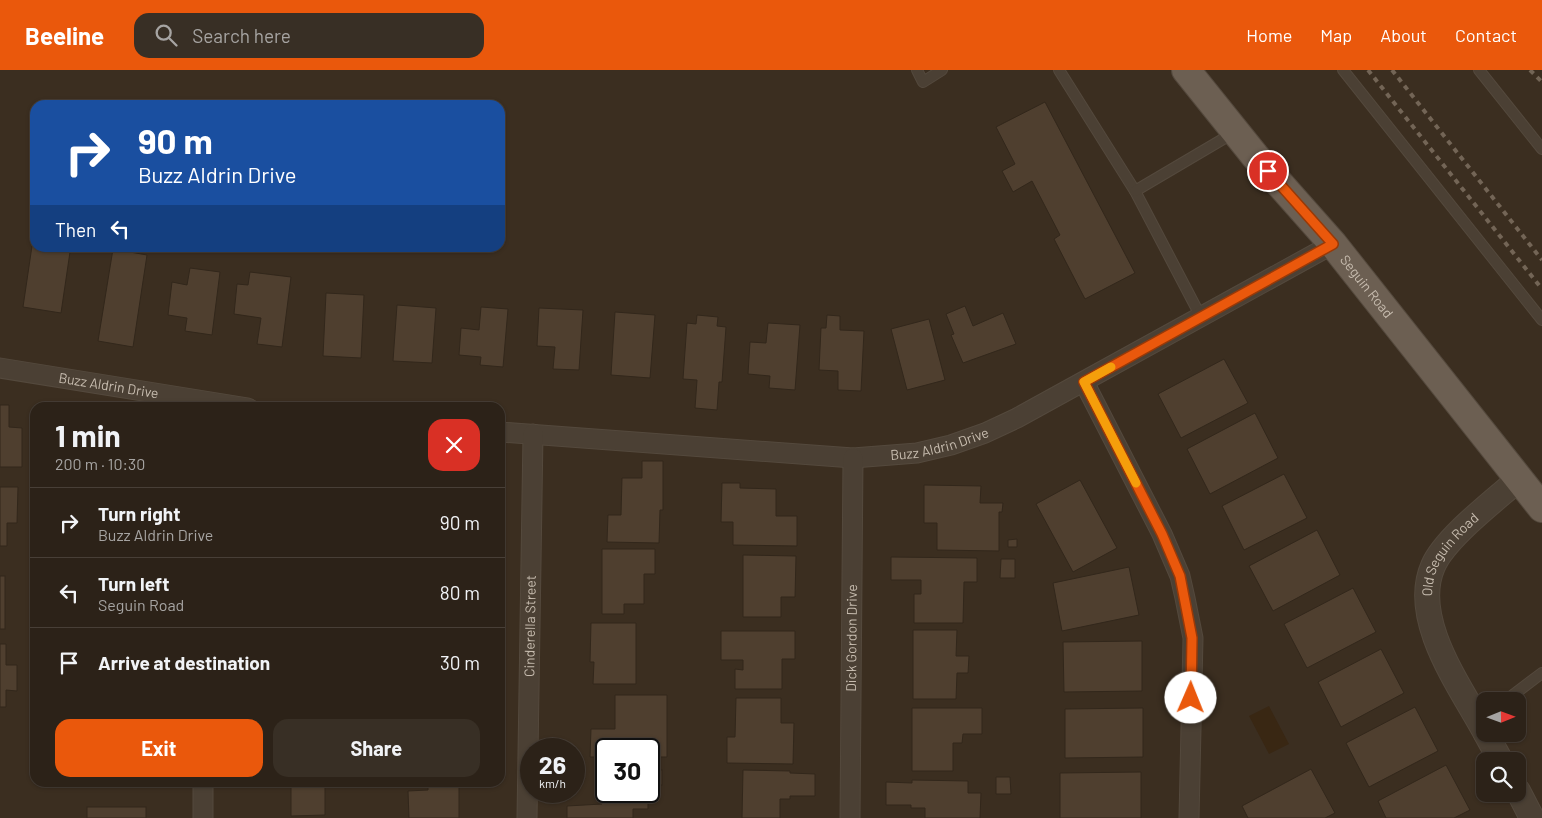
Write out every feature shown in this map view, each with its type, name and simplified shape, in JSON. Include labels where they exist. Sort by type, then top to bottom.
[{"type":"main road","name":"Seguin Road","points":[[1186,70],[1333,244],[1542,508]]},
{"type":"street","name":"Buzz Aldrin Drive","points":[[505,432],[853,458],[917,453],[952,445],[985,433],[1017,418],[1333,244]]},
{"type":"street","name":"Buzz Aldrin Drive","points":[[0,368],[196,402]]},
{"type":"street","points":[[1084,382],[1162,534],[1180,576],[1192,638],[1189,818]]},
{"type":"street","name":"Cinderella Street","points":[[527,818],[533,434]]},
{"type":"street","name":"Dick Gordon Drive","points":[[850,818],[853,458]]},
{"type":"street","name":"Old Seguin Road","points":[[1476,712],[1434,638],[1427,594],[1433,566],[1452,540],[1519,479]]},
{"type":"street","points":[[203,787],[203,818]]},
{"type":"street","points":[[1524,802],[1532,818]]},
{"type":"lane","points":[[917,70],[923,82],[942,70]]},
{"type":"lane","points":[[1059,70],[1134,191],[1202,317]]},
{"type":"lane","points":[[1343,70],[1542,320]]},
{"type":"lane","points":[[1479,70],[1542,149]]},
{"type":"lane","points":[[1134,191],[1236,131]]},
{"type":"lane","points":[[1517,692],[1542,673]]},
{"type":"shaded area","points":[[1269,706],[1289,744],[1269,754],[1249,716]]},
{"type":"building","points":[[1045,102],[1135,273],[1085,299],[1054,239],[1060,235],[1032,181],[1013,192],[1002,171],[1015,164],[996,127]]},
{"type":"building","points":[[31,252],[70,252],[61,313],[23,307]]},
{"type":"building","points":[[113,252],[130,252],[147,255],[133,347],[98,341]]},
{"type":"building","points":[[190,268],[220,272],[212,335],[185,331],[187,318],[168,315],[172,282],[187,285]]},
{"type":"building","points":[[250,272],[291,277],[282,347],[257,344],[261,318],[234,314],[237,284],[248,285]]},
{"type":"building","points":[[326,293],[364,295],[361,358],[323,356]]},
{"type":"building","points":[[397,305],[436,308],[432,363],[393,361]]},
{"type":"building","points":[[965,306],[973,326],[1003,313],[1016,344],[963,363],[951,335],[954,334],[946,314]]},
{"type":"building","points":[[481,307],[508,309],[503,367],[480,365],[481,357],[459,355],[461,328],[479,330]]},
{"type":"building","points":[[539,308],[583,310],[579,370],[553,369],[555,347],[537,346]]},
{"type":"building","points":[[615,312],[655,315],[650,378],[611,375]]},
{"type":"building","points":[[697,315],[718,317],[717,326],[726,327],[722,382],[719,382],[717,410],[695,408],[697,380],[683,379],[687,323],[696,324]]},
{"type":"building","points":[[827,315],[840,316],[840,330],[864,331],[861,391],[838,390],[838,371],[819,370],[821,328],[826,328]]},
{"type":"building","points":[[929,319],[945,380],[907,390],[891,329]]},
{"type":"building","points":[[768,323],[800,325],[795,390],[769,388],[770,376],[748,374],[750,342],[766,343]]},
{"type":"building","points":[[1224,359],[1248,403],[1181,438],[1158,394]]},
{"type":"building","points":[[0,405],[9,405],[9,427],[22,428],[22,467],[0,467]]},
{"type":"building","points":[[1255,413],[1278,458],[1210,494],[1187,449]]},
{"type":"building","points":[[642,461],[663,461],[663,510],[660,510],[659,543],[607,542],[608,515],[621,515],[622,478],[642,478]]},
{"type":"building","points":[[1284,474],[1307,518],[1244,550],[1222,506]]},
{"type":"building","points":[[1080,480],[1117,548],[1073,572],[1036,504]]},
{"type":"building","points":[[722,483],[740,483],[740,488],[776,489],[776,516],[797,516],[797,546],[733,545],[733,522],[721,522]]},
{"type":"building","points":[[924,485],[981,486],[980,503],[1003,503],[1002,512],[999,512],[999,551],[937,550],[937,523],[924,523]]},
{"type":"building","points":[[0,487],[18,487],[17,523],[7,523],[7,546],[0,546]]},
{"type":"building","points":[[1317,530],[1340,575],[1273,611],[1249,566]]},
{"type":"building","points":[[1017,539],[1017,547],[1008,547],[1008,540]]},
{"type":"building","points":[[602,549],[655,549],[655,574],[644,574],[644,604],[624,604],[624,614],[602,614]]},
{"type":"building","points":[[743,555],[796,556],[795,597],[781,597],[781,617],[743,617]]},
{"type":"building","points":[[891,557],[977,558],[977,582],[964,582],[963,623],[914,623],[914,594],[921,594],[921,580],[891,580]]},
{"type":"building","points":[[1001,559],[1015,559],[1015,578],[1000,578]]},
{"type":"building","points":[[1129,567],[1139,615],[1062,631],[1053,583]]},
{"type":"building","points":[[0,576],[5,576],[5,629],[0,629]]},
{"type":"building","points":[[1353,588],[1376,632],[1307,668],[1284,624]]},
{"type":"building","points":[[591,623],[636,623],[636,684],[593,684],[594,662],[590,662]]},
{"type":"building","points":[[913,630],[957,630],[956,656],[969,656],[968,673],[957,673],[956,699],[913,699]]},
{"type":"building","points":[[721,631],[795,631],[795,659],[782,659],[782,689],[735,689],[735,669],[743,670],[743,660],[721,660]]},
{"type":"building","points":[[1142,641],[1142,691],[1064,692],[1063,642]]},
{"type":"building","points":[[0,644],[6,644],[6,665],[17,665],[17,691],[6,690],[6,707],[0,707]]},
{"type":"building","points":[[1381,649],[1404,693],[1341,727],[1318,682]]},
{"type":"building","points":[[615,695],[667,695],[667,757],[660,757],[660,738],[595,738],[595,757],[590,757],[591,729],[615,729]]},
{"type":"building","points":[[736,698],[781,698],[781,723],[794,723],[793,764],[727,763],[727,737],[735,737]]},
{"type":"building","points":[[1415,707],[1438,751],[1369,787],[1346,743]]},
{"type":"building","points":[[912,708],[982,708],[982,734],[963,734],[962,743],[953,743],[953,771],[912,771]]},
{"type":"building","points":[[1143,708],[1143,757],[1065,758],[1065,709]]},
{"type":"building","points":[[1446,765],[1470,810],[1454,818],[1386,818],[1378,801]]},
{"type":"building","points":[[1311,769],[1335,813],[1325,818],[1248,818],[1242,806]]},
{"type":"building","points":[[660,770],[662,770],[662,785],[660,785]]},
{"type":"building","points":[[743,770],[790,771],[790,773],[815,774],[815,796],[790,796],[790,799],[780,799],[780,818],[742,818]]},
{"type":"building","points":[[1141,772],[1141,818],[1060,818],[1060,773]]},
{"type":"building","points":[[996,777],[1010,777],[1011,794],[996,794]]},
{"type":"building","points":[[912,780],[968,781],[968,793],[981,793],[980,818],[925,818],[925,808],[911,808],[911,805],[886,805],[886,782],[912,783]]},
{"type":"building","points":[[291,787],[325,787],[325,815],[291,816]]},
{"type":"building","points":[[428,787],[459,787],[459,818],[409,818],[408,791],[428,790]]},
{"type":"building","points":[[648,803],[648,809],[633,809],[633,818],[567,818],[567,806]]},
{"type":"building","points":[[87,807],[146,807],[146,818],[87,818]]},
{"type":"railway","points":[[1368,70],[1542,289]]},
{"type":"railway","points":[[1392,70],[1542,260]]},
{"type":"railway","points":[[1530,70],[1542,82]]},
{"type":"slow traffic","points":[[1111,367],[1084,382],[1136,483]]},
{"type":"route","points":[[1191,698],[1192,638],[1180,576],[1162,534],[1084,382],[1333,244],[1268,171]]}]
